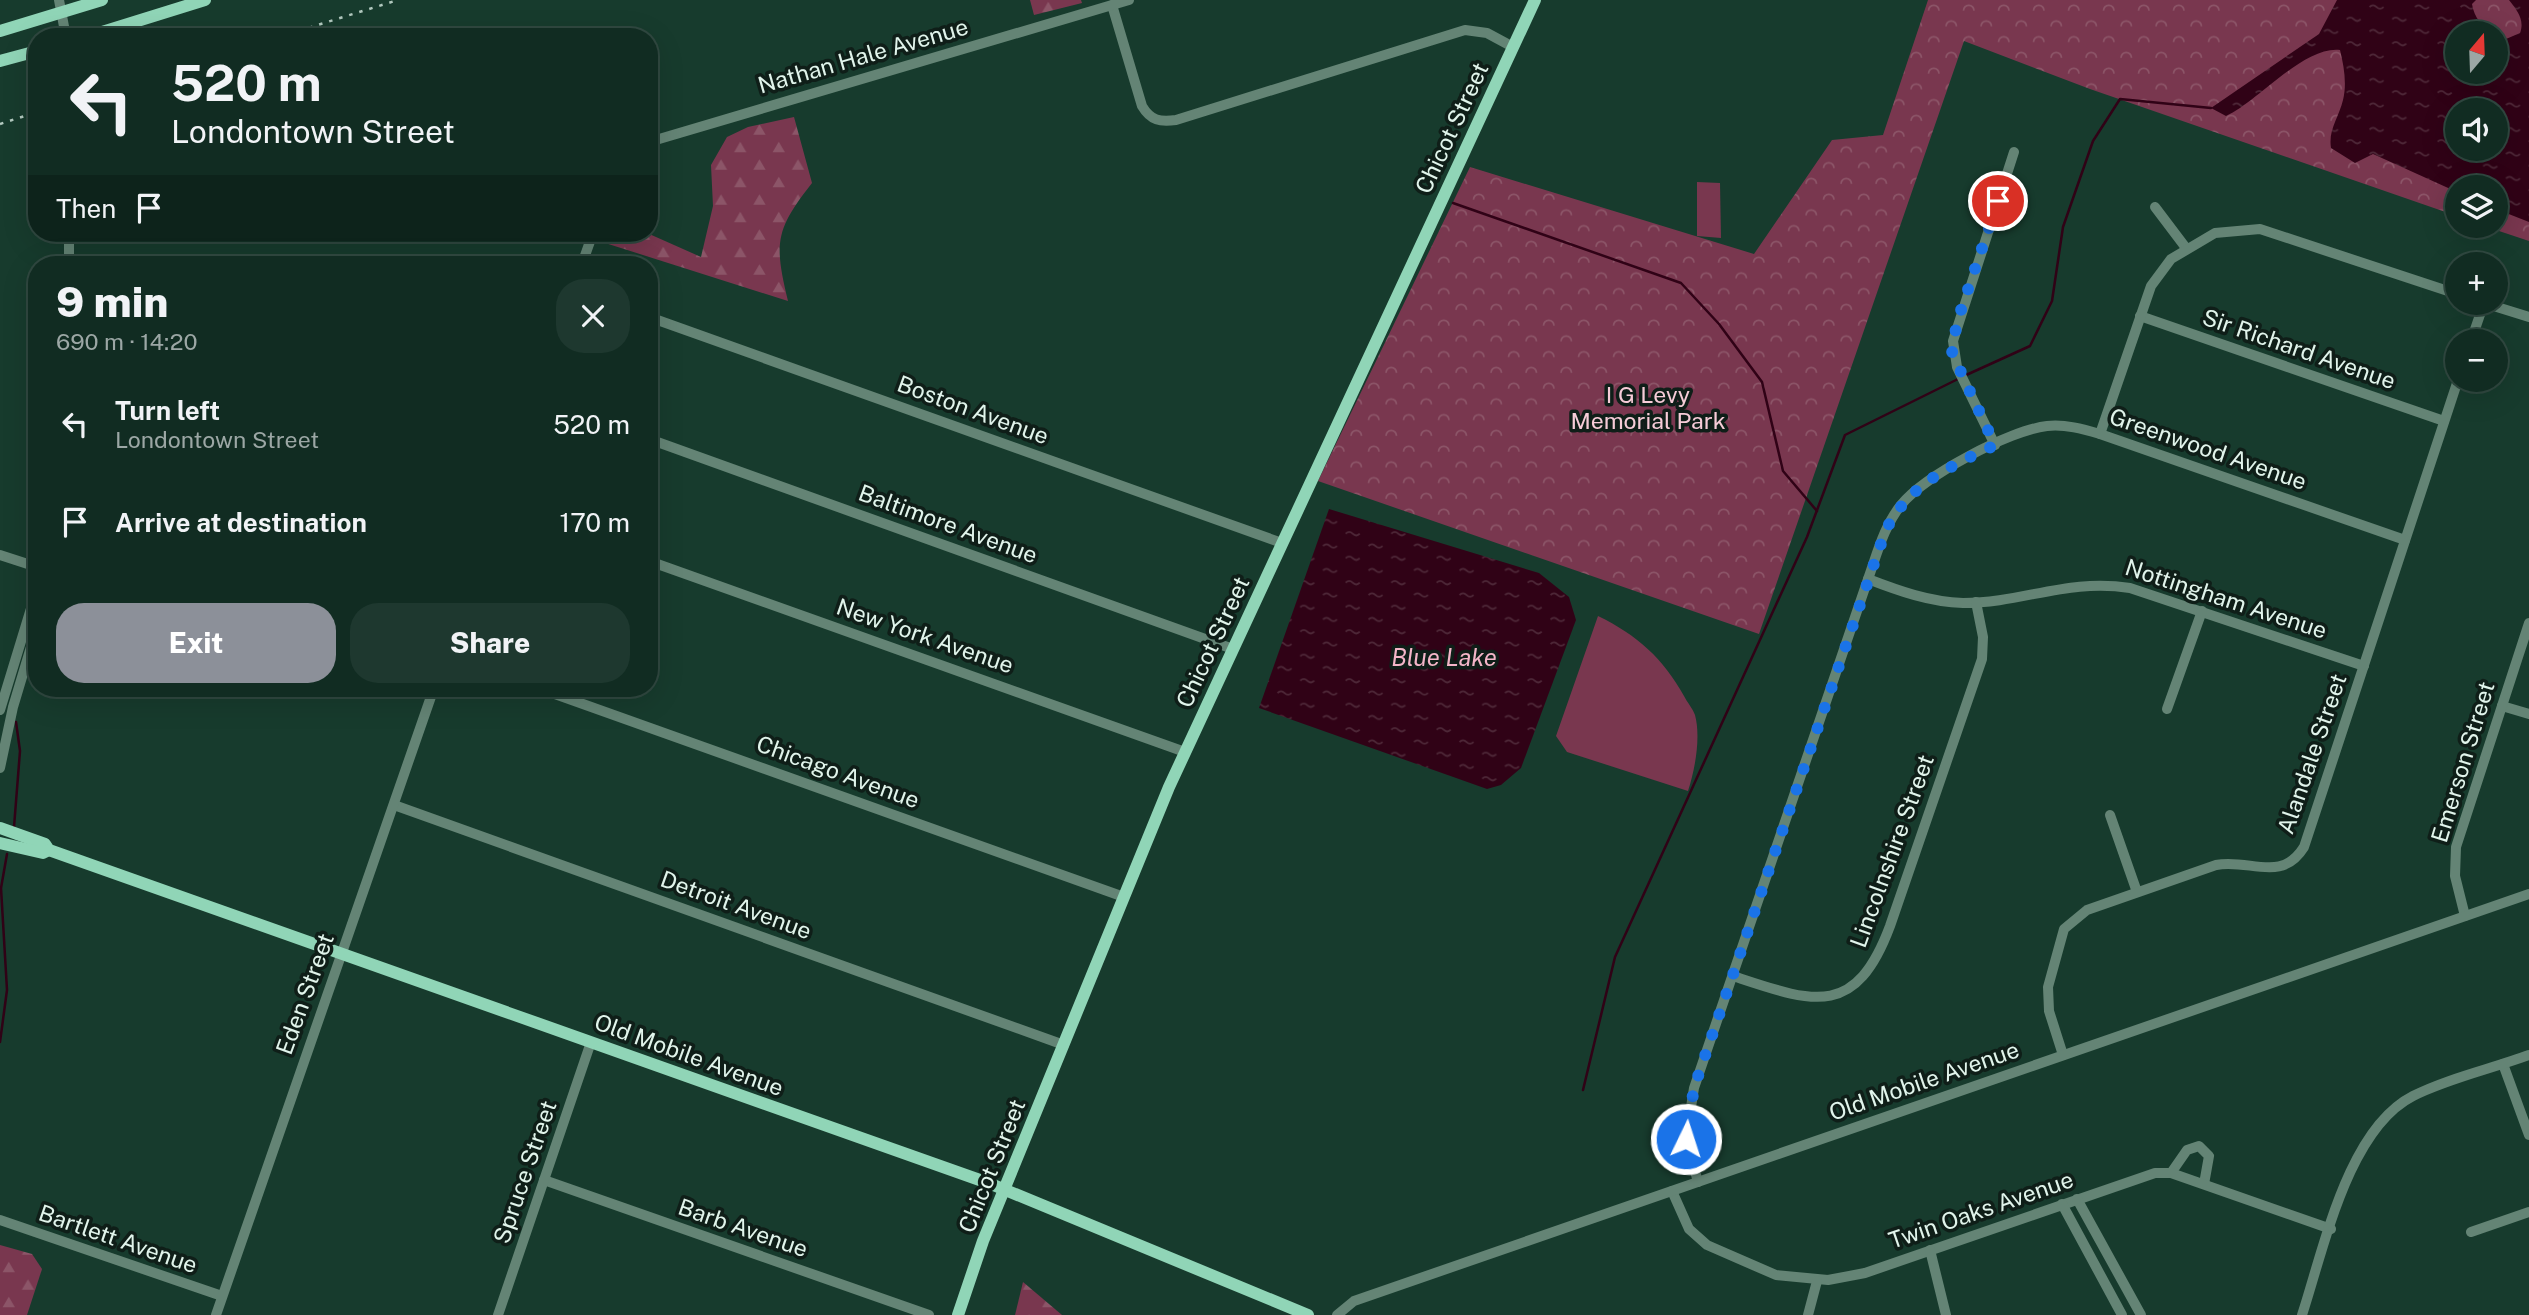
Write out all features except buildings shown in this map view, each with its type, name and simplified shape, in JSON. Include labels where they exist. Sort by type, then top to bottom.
[{"type":"main road","points":[[0,31],[60,7],[102,0]]},
{"type":"main road","points":[[115,28],[205,0]]},
{"type":"main road","name":"Chicot Street","points":[[958,1315],[1004,1189],[1185,752],[1535,0]]},
{"type":"main road","points":[[0,61],[28,53]]},
{"type":"main road","name":"Old Mobile Avenue","points":[[0,828],[45,844],[49,850],[1004,1189],[1308,1315]]},
{"type":"main road","name":"Old Mobile Avenue","points":[[0,844],[43,853],[49,850]]},
{"type":"street","name":"Nathan Hale Avenue","points":[[658,139],[1129,0]]},
{"type":"street","points":[[1112,5],[1137,92],[1152,119],[1176,120],[1465,30],[1487,33],[1513,47]]},
{"type":"street","points":[[60,7],[64,28]]},
{"type":"street","points":[[1995,445],[1957,367],[1953,341],[2014,152]]},
{"type":"street","points":[[2155,207],[2186,248]]},
{"type":"street","points":[[2100,434],[2146,297],[2164,266],[2186,248],[2215,233],[2260,229],[2445,289]]},
{"type":"street","points":[[2508,310],[2529,317]]},
{"type":"street","name":"Sir Richard Avenue","points":[[2140,316],[2444,421]]},
{"type":"street","name":"Boston Avenue","points":[[658,320],[1282,542]]},
{"type":"street","name":"Alandale Street","points":[[2063,1055],[2048,999],[2064,929],[2087,910],[2226,863],[2279,869],[2299,855],[2311,830],[2454,392]]},
{"type":"street","name":"Greenwood Avenue","points":[[1698,1182],[1687,1147],[1689,1103],[1868,579],[1892,518],[1911,494],[1938,473],[2024,431],[2049,425],[2079,428],[2100,434],[2405,540]]},
{"type":"street","name":"Baltimore Avenue","points":[[658,442],[1233,649]]},
{"type":"street","points":[[0,555],[28,564]]},
{"type":"street","name":"New York Avenue","points":[[658,564],[1185,752]]},
{"type":"street","name":"Nottingham Avenue","points":[[1868,579],[1916,596],[1940,601],[1976,602],[2092,583],[2130,588],[2364,666]]},
{"type":"street","name":"Lincolnshire Street","points":[[1732,976],[1794,996],[1821,998],[1846,990],[1874,964],[1890,926],[1982,659],[1983,637],[1976,602]]},
{"type":"street","points":[[2167,709],[2202,611]]},
{"type":"street","name":"Emerson Street","points":[[2465,916],[2455,876],[2456,847],[2529,623]]},
{"type":"street","points":[[0,710],[28,626]]},
{"type":"street","points":[[0,768],[11,715],[28,657]]},
{"type":"street","name":"Eden Street","points":[[216,1315],[431,697]]},
{"type":"street","name":"Chicago Avenue","points":[[563,697],[1124,897]]},
{"type":"street","points":[[2501,706],[2529,714]]},
{"type":"street","name":"Detroit Avenue","points":[[394,805],[1064,1045]]},
{"type":"street","points":[[2110,815],[2137,892]]},
{"type":"street","name":"Old Mobile Avenue","points":[[1338,1315],[1354,1301],[2529,894]]},
{"type":"street","name":"Spruce Street","points":[[498,1315],[591,1042]]},
{"type":"street","points":[[2302,1315],[2354,1162],[2370,1133],[2383,1118],[2419,1094],[2529,1055]]},
{"type":"street","points":[[2503,1064],[2529,1135]]},
{"type":"street","points":[[2171,1173],[2187,1150],[2199,1146],[2209,1156],[2204,1184]]},
{"type":"street","name":"Twin Oaks Avenue","points":[[1672,1191],[1682,1219],[1707,1245],[1776,1275],[1817,1281],[1865,1273],[2143,1176],[2171,1173],[2331,1228]]},
{"type":"street","name":"Barb Avenue","points":[[544,1180],[929,1315]]},
{"type":"street","points":[[2077,1199],[2141,1315]]},
{"type":"street","points":[[2062,1204],[2122,1315]]},
{"type":"street","points":[[2472,1232],[2529,1212]]},
{"type":"street","name":"Bartlett Avenue","points":[[0,1220],[222,1296]]},
{"type":"street","points":[[1930,1250],[1946,1315]]},
{"type":"street","points":[[1808,1315],[1817,1281]]},
{"type":"green space","points":[[1030,0],[1081,0],[1082,3],[1034,15]]},
{"type":"green space","name":"I G Levy Memorial Park","points":[[1928,0],[2529,0],[2529,241],[2508,234],[2508,175],[2445,175],[2445,212],[2090,89],[1964,41],[1759,634],[1318,481],[1470,167],[1754,254],[1832,140],[1883,135]]},
{"type":"green space","points":[[794,117],[812,183],[791,213],[781,238],[781,265],[788,301],[658,260],[658,256],[646,256],[602,242],[658,242],[658,238],[701,257],[713,206],[711,165],[727,137],[748,127]]},
{"type":"green space","points":[[1697,182],[1720,183],[1721,238],[1697,236]]},
{"type":"green space","points":[[1598,616],[1625,631],[1658,659],[1676,682],[1694,713],[1697,743],[1688,791],[1567,752],[1556,736]]},
{"type":"green space","points":[[0,1245],[32,1254],[42,1269],[27,1315],[0,1315]]},
{"type":"green space","points":[[1023,1282],[1062,1315],[1015,1315]]},
{"type":"water","points":[[2337,0],[2476,0],[2472,4],[2479,21],[2445,21],[2445,84],[2508,84],[2508,38],[2520,33],[2522,24],[2509,0],[2529,0],[2529,222],[2508,214],[2508,175],[2445,175],[2445,187],[2373,154],[2355,163],[2331,148],[2331,135],[2345,88],[2340,50],[2326,51],[2296,65],[2226,116],[2211,108],[2319,34]]},
{"type":"water","name":"Blue Lake","points":[[1329,509],[1539,573],[1569,597],[1576,620],[1521,768],[1501,785],[1487,789],[1259,708]]},
{"type":"waterway","points":[[1964,376],[2030,346],[2052,301],[2063,227],[2093,141],[2120,99],[2211,108]]},
{"type":"waterway","points":[[1453,203],[1681,283],[1719,324],[1762,382],[1783,471],[1817,511]]},
{"type":"waterway","points":[[1583,1090],[1615,957],[1807,537],[1845,435],[1958,379]]},
{"type":"waterway","points":[[14,827],[20,751],[16,722]]},
{"type":"waterway","points":[[0,1042],[7,990],[1,888],[7,854]]},
{"type":"railway","points":[[308,28],[398,0]]},
{"type":"railway","points":[[0,124],[28,115]]},
{"type":"route","points":[[1686,1139],[1689,1103],[1885,532],[1901,506],[1926,481],[1995,445],[1952,353],[1957,322],[1998,201]]}]
